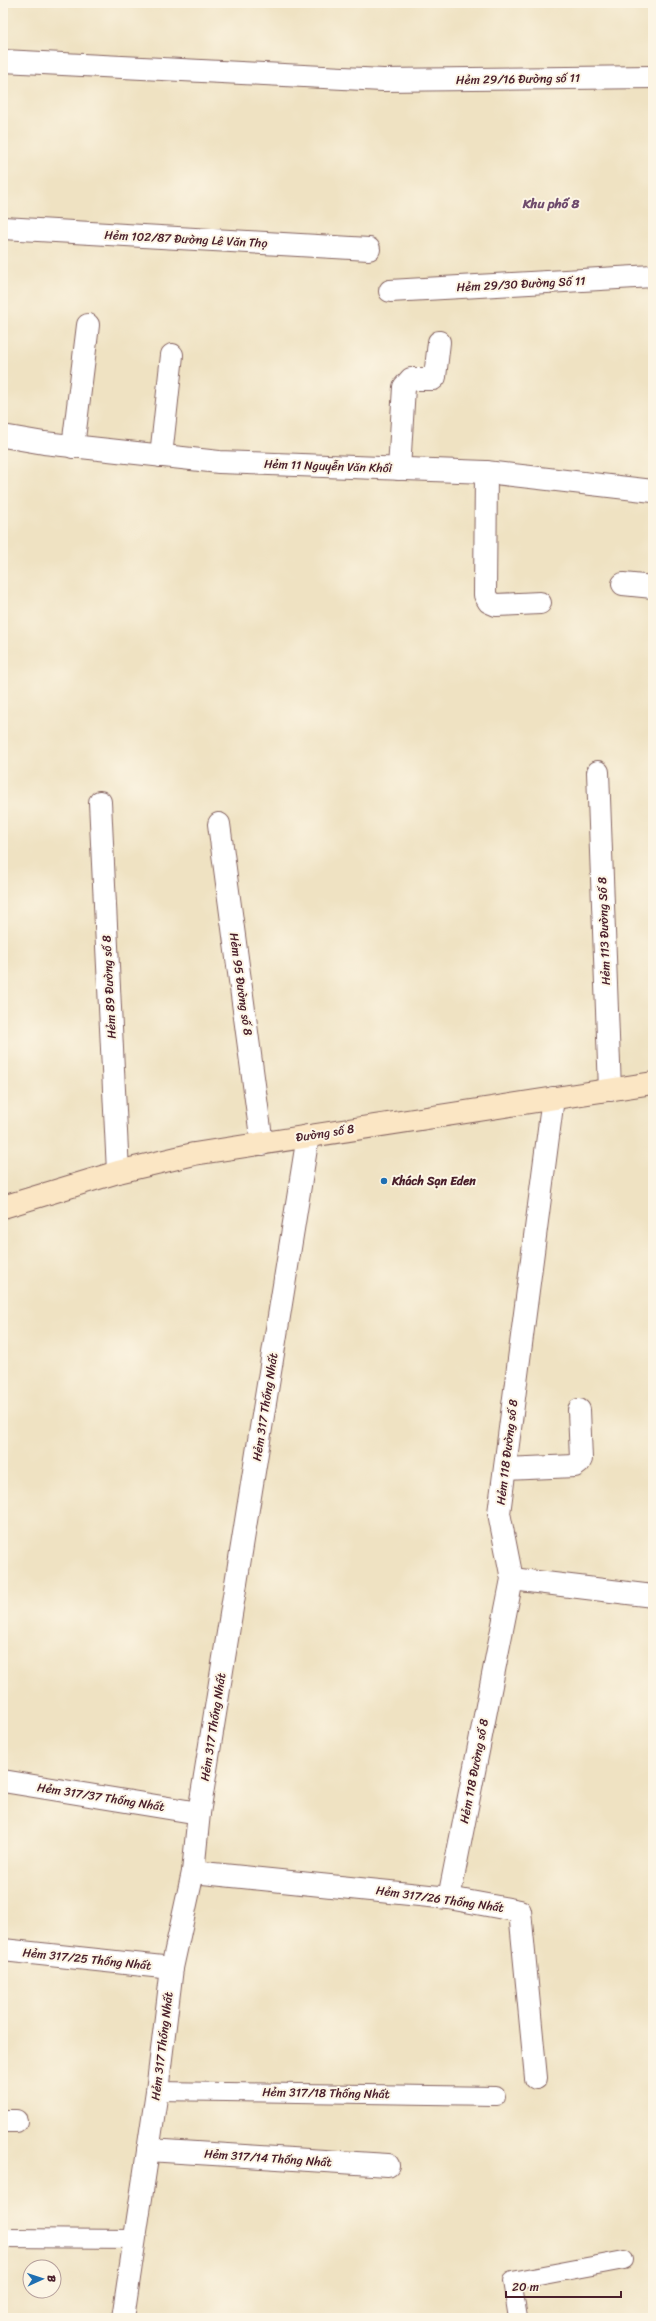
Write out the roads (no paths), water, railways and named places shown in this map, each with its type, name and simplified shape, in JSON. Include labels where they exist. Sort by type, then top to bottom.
[{"type":"street","name":"Hẻm 29/16 Đường số 11","points":[[3,62],[383,80],[653,77]]},
{"type":"street","name":"Hẻm 102/87 Đường Lê Văn Thọ","points":[[3,228],[369,249]]},
{"type":"street","name":"Hẻm 29/30 Đường Số 11","points":[[390,291],[653,276]]},
{"type":"street","points":[[73,447],[88,325]]},
{"type":"street","points":[[399,469],[404,386],[411,379],[433,379],[435,377],[438,342]]},
{"type":"street","points":[[161,456],[172,354]]},
{"type":"street","name":"Hẻm 11 Nguyễn Văn Khối","points":[[3,436],[73,447],[219,462],[486,472],[653,491]]},
{"type":"street","points":[[486,472],[485,596],[488,602],[496,605],[540,603]]},
{"type":"street","points":[[624,584],[653,587]]},
{"type":"street","name":"Hẻm 113 Đường Số 8","points":[[598,772],[610,1090]]},
{"type":"street","name":"Hẻm 89 Đường số 8","points":[[100,802],[118,1172]]},
{"type":"street","name":"Hẻm 95 Đường số 8","points":[[219,824],[262,1144]]},
{"type":"street","name":"Đường số 8","points":[[3,1207],[118,1172],[194,1154],[653,1083]]},
{"type":"street","name":"Hẻm 118 Đường số 8","points":[[449,1898],[512,1579],[499,1513],[553,1098]]},
{"type":"street","name":"Hẻm 317 Thống Nhất","points":[[124,2318],[157,2091],[172,1968],[193,1872],[199,1812],[308,1136]]},
{"type":"street","points":[[505,1469],[575,1466],[579,1463],[581,1459],[579,1410]]},
{"type":"street","points":[[512,1579],[653,1596]]},
{"type":"street","name":"Hẻm 317/37 Thống Nhất","points":[[3,1781],[199,1812]]},
{"type":"street","name":"Hẻm 317/26 Thống Nhất","points":[[193,1872],[449,1898],[520,1910],[536,2078]]},
{"type":"street","name":"Hẻm 317/25 Thống Nhất","points":[[3,1950],[172,1968]]},
{"type":"street","name":"Hẻm 317/14 Thống Nhất","points":[[148,2150],[388,2165]]},
{"type":"lane","name":"Hẻm 317/18 Thống Nhất","points":[[157,2091],[496,2096]]},
{"type":"lane","points":[[3,2238],[135,2239]]},
{"type":"lane","points":[[518,2318],[512,2281],[624,2260]]},
{"type":"place","name":"Khách Sạn Eden","points":[[384,1181]]},
{"type":"district","name":"Khu phố 8","points":[[551,203]]}]
